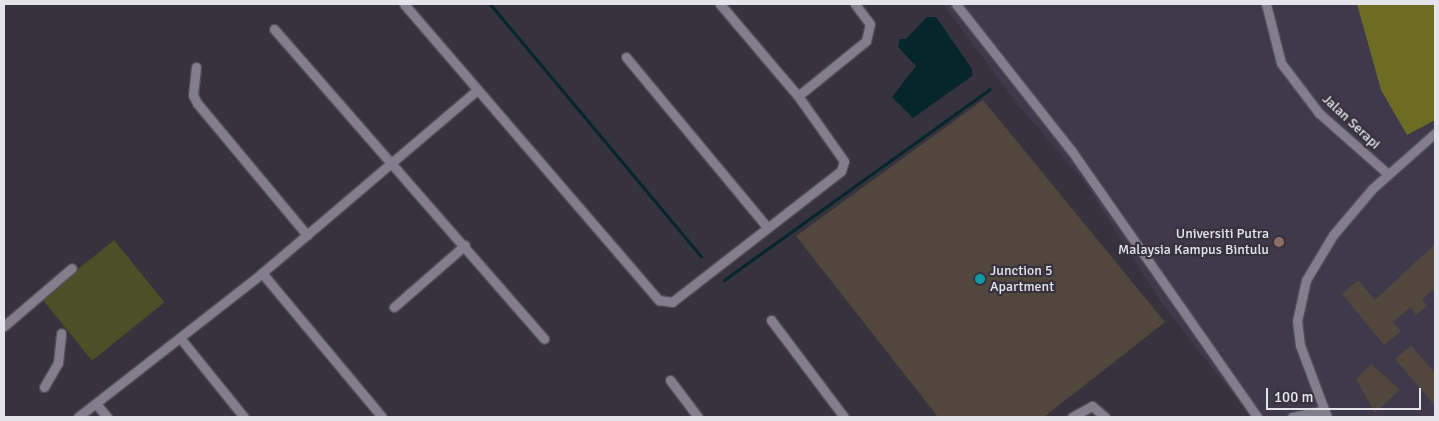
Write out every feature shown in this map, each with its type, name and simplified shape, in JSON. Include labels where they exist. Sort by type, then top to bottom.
[{"type":"street","points":[[404,4],[659,300],[672,302],[687,292],[767,226],[841,171],[844,161],[798,96],[720,4]]},
{"type":"street","points":[[798,96],[866,41],[870,24],[854,4]]},
{"type":"street","points":[[956,4],[1071,150],[1258,417]]},
{"type":"street","name":"Jalan Serapi","points":[[1266,4],[1281,63],[1319,113],[1388,174]]},
{"type":"street","points":[[274,29],[393,162],[544,339]]},
{"type":"street","points":[[626,57],[767,226]]},
{"type":"street","points":[[196,67],[193,95],[197,103],[307,235]]},
{"type":"street","points":[[78,417],[97,405],[262,273],[477,90]]},
{"type":"street","points":[[1292,417],[1326,414],[1300,345],[1297,321],[1306,280],[1333,235],[1388,174],[1435,133]]},
{"type":"street","points":[[394,307],[465,245]]},
{"type":"street","points":[[4,326],[72,268]]},
{"type":"street","points":[[262,273],[382,417]]},
{"type":"street","points":[[771,320],[844,417]]},
{"type":"street","points":[[44,387],[58,363],[61,333]]},
{"type":"street","points":[[181,339],[244,417]]},
{"type":"street","points":[[670,380],[698,417]]},
{"type":"street","points":[[97,405],[107,417]]},
{"type":"street","points":[[1072,417],[1092,406],[1105,417]]},
{"type":"shaded area","name":"Universiti Putra Malaysia Kampus Bintulu","points":[[943,4],[1435,4],[1435,417],[1251,417],[1163,305],[1083,180],[1019,106]]},
{"type":"shaded area","points":[[1357,4],[1435,4],[1435,120],[1407,135],[1381,90]]},
{"type":"shaded area","points":[[927,17],[936,17],[972,69],[972,76],[913,118],[892,97],[916,66],[898,47],[900,39],[906,39]]},
{"type":"green space","points":[[114,240],[164,302],[92,361],[42,299]]},
{"type":"building","name":"Junction 5 Apartment","points":[[983,100],[1165,322],[1044,417],[938,417],[796,236]]},
{"type":"building","points":[[1435,244],[1435,288],[1422,299],[1427,306],[1416,315],[1411,307],[1393,322],[1401,331],[1384,345],[1342,294],[1358,280],[1375,300]]},
{"type":"building","points":[[1411,345],[1435,373],[1435,406],[1395,359]]},
{"type":"building","points":[[1371,364],[1400,390],[1375,413],[1356,379]]},
{"type":"waterway","points":[[490,4],[701,256]]},
{"type":"waterway","points":[[724,280],[990,89]]},
{"type":"place","name":"Universiti Putra Malaysia Kampus Bintulu","points":[[1279,242]]},
{"type":"place","name":"Junction 5 Apartment","points":[[980,279]]}]
